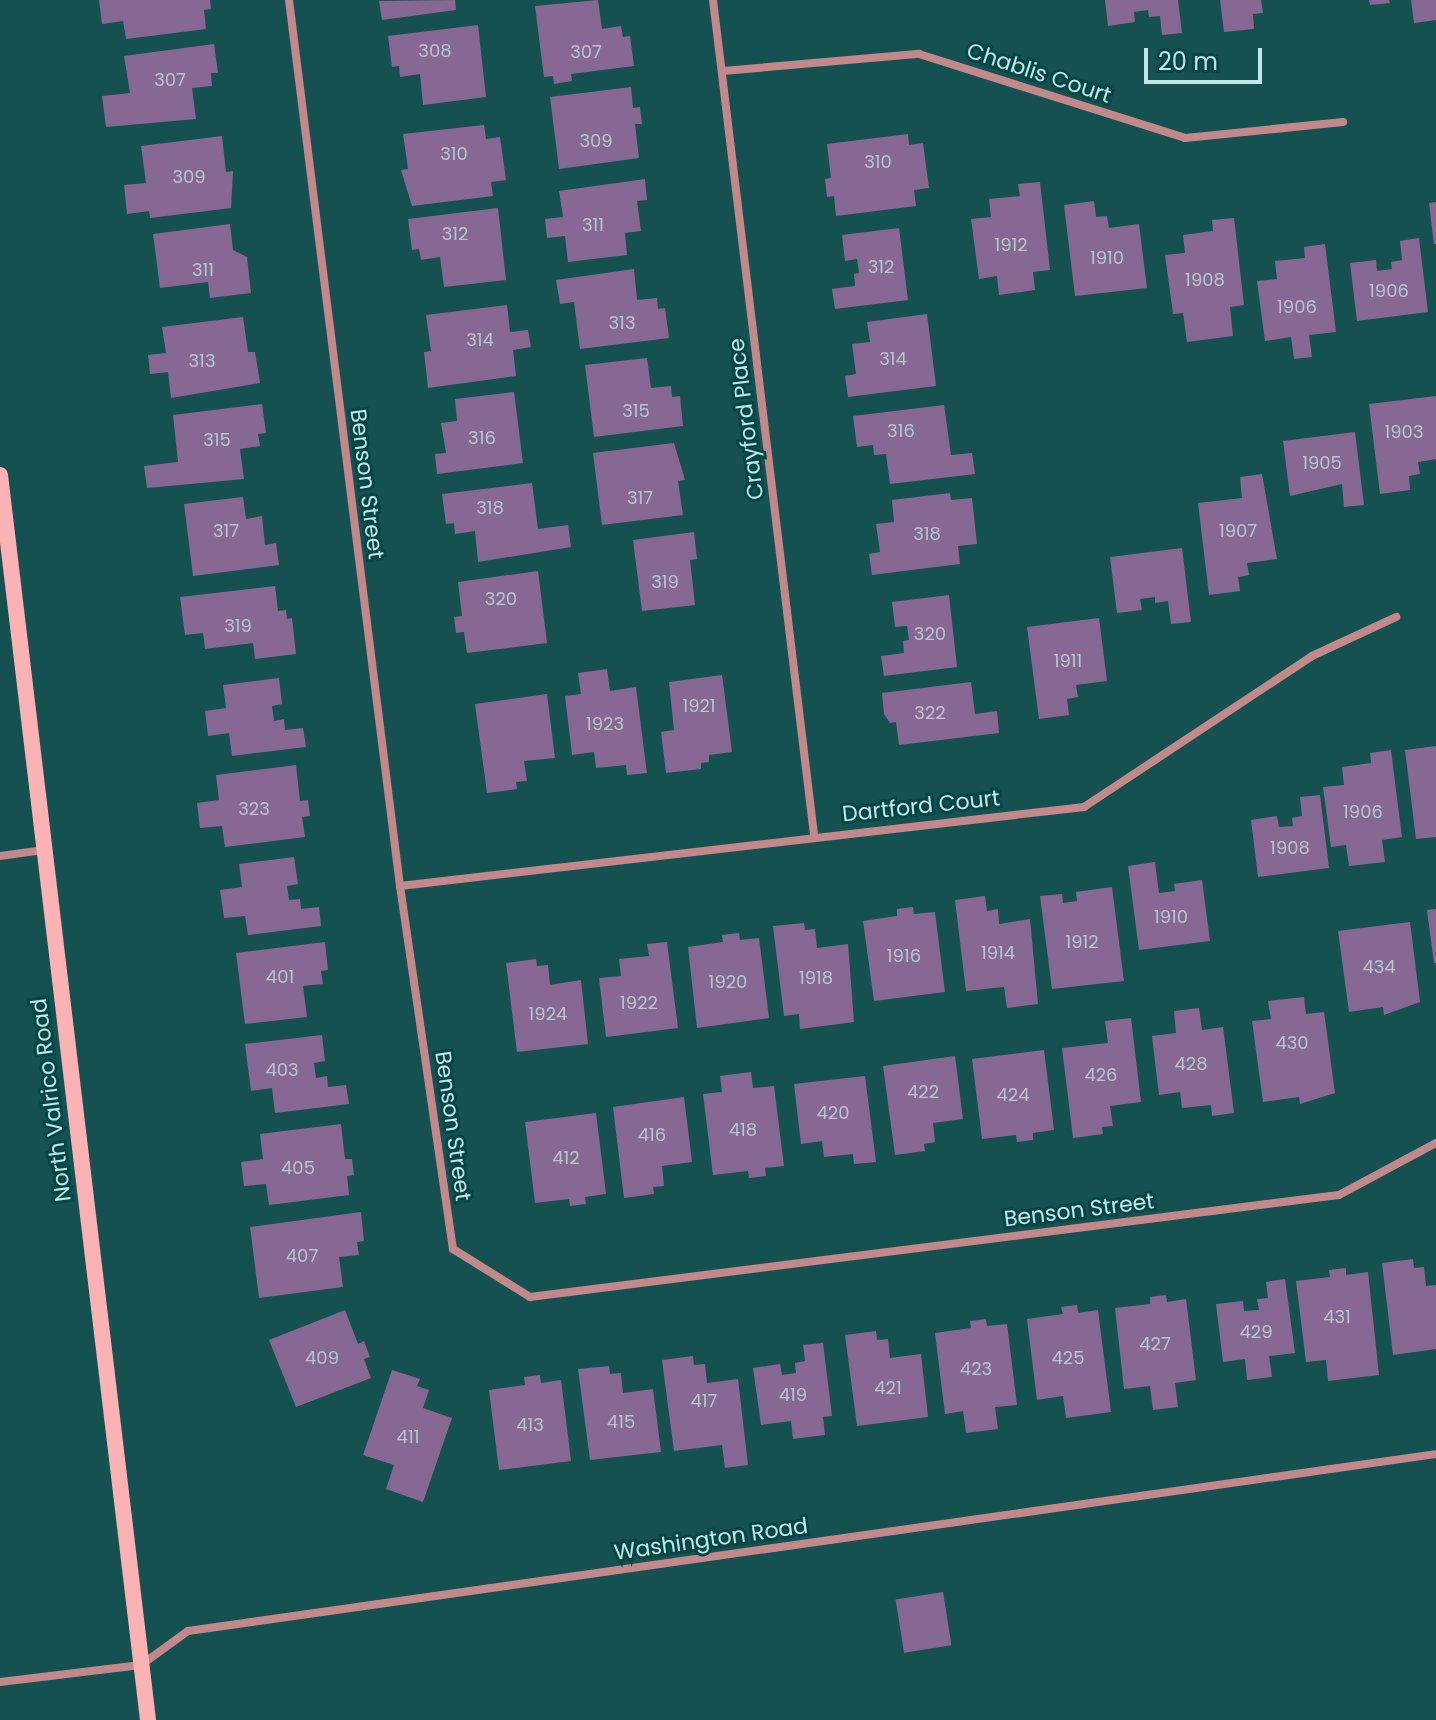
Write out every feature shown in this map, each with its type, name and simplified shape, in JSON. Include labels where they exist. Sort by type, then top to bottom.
[{"type":"street","name":"Benson Street","points":[[289,0],[400,886],[453,1249],[530,1297],[1339,1195],[1436,1143]]},
{"type":"street","name":"Crayford Place","points":[[713,0],[814,835]]},
{"type":"street","name":"Chablis Court","points":[[723,71],[919,54],[1185,138],[1343,122]]},
{"type":"street","name":"North Valrico Road","points":[[0,475],[148,1720]]},
{"type":"street","name":"Dartford Court","points":[[400,886],[814,835],[1084,807],[1312,656],[1396,617]]},
{"type":"street","points":[[0,856],[43,850]]},
{"type":"street","name":"Washington Road","points":[[0,1682],[141,1665],[188,1631],[1436,1454]]},
{"type":"building","points":[[99,0],[210,0],[211,9],[204,10],[206,29],[126,39],[123,21],[102,24]]},
{"type":"building","points":[[455,0],[456,10],[382,20],[379,1]]},
{"type":"building","points":[[598,0],[602,29],[621,26],[623,37],[630,36],[634,66],[571,74],[572,81],[554,84],[553,76],[544,77],[535,6]]},
{"type":"building","points":[[1105,0],[1178,0],[1182,33],[1162,35],[1160,16],[1149,17],[1148,10],[1134,12],[1135,22],[1108,26]]},
{"type":"building","points":[[1220,0],[1261,0],[1263,13],[1253,14],[1254,29],[1224,32]]},
{"type":"building","points":[[1369,0],[1389,0],[1390,3],[1370,5]]},
{"type":"building","points":[[1411,0],[1436,0],[1436,20],[1414,23]]},
{"type":"building","points":[[478,25],[486,97],[423,105],[420,74],[400,77],[399,66],[392,67],[388,36]]},
{"type":"building","points":[[214,44],[218,73],[211,73],[212,86],[192,88],[196,119],[106,127],[102,96],[130,93],[124,56]]},
{"type":"building","points":[[631,87],[633,108],[640,107],[642,124],[635,124],[639,158],[559,169],[550,97]]},
{"type":"building","points":[[484,125],[486,139],[500,137],[506,180],[491,182],[493,196],[412,206],[401,170],[408,169],[403,134]]},
{"type":"building","points":[[908,134],[909,145],[923,143],[929,188],[914,190],[916,206],[836,216],[834,196],[827,197],[825,179],[831,178],[827,144]]},
{"type":"building","points":[[222,136],[226,172],[233,171],[231,208],[150,218],[149,211],[127,214],[124,185],[146,183],[141,146]]},
{"type":"building","points":[[645,179],[647,200],[637,201],[641,231],[625,233],[627,255],[568,262],[565,236],[547,238],[545,219],[563,217],[559,191]]},
{"type":"building","points":[[1040,182],[1050,270],[1033,272],[1035,290],[999,295],[997,276],[979,279],[971,219],[991,217],[989,199],[1020,196],[1018,184]]},
{"type":"building","points":[[1094,201],[1096,217],[1107,216],[1109,228],[1139,224],[1147,288],[1075,296],[1064,205]]},
{"type":"building","points":[[1436,202],[1436,244],[1434,244],[1429,203]]},
{"type":"building","points":[[498,208],[506,280],[444,287],[440,257],[421,260],[419,249],[412,250],[408,219]]},
{"type":"building","points":[[1234,218],[1244,305],[1230,307],[1233,336],[1187,342],[1183,313],[1173,314],[1165,255],[1185,253],[1183,235],[1213,231],[1212,220]]},
{"type":"building","points":[[230,224],[233,250],[247,257],[251,293],[210,298],[208,282],[160,288],[153,234]]},
{"type":"building","points":[[899,228],[908,300],[835,309],[832,289],[855,286],[854,274],[859,273],[857,259],[845,261],[842,235]]},
{"type":"building","points":[[1419,238],[1428,312],[1357,321],[1350,263],[1376,260],[1377,271],[1392,269],[1391,262],[1402,260],[1400,241]]},
{"type":"building","points":[[1325,244],[1336,332],[1309,335],[1312,357],[1294,359],[1291,337],[1265,341],[1257,281],[1277,279],[1275,261],[1305,258],[1304,247]]},
{"type":"building","points":[[634,269],[637,300],[657,298],[658,309],[665,308],[669,338],[580,349],[574,302],[560,304],[556,280]]},
{"type":"building","points":[[507,305],[510,332],[528,330],[531,347],[513,350],[516,376],[428,388],[424,352],[431,351],[426,315]]},
{"type":"building","points":[[927,314],[936,386],[848,397],[845,376],[856,374],[852,344],[870,342],[867,322]]},
{"type":"building","points":[[243,317],[248,352],[255,352],[260,383],[171,398],[168,372],[150,374],[148,355],[166,353],[162,327]]},
{"type":"building","points":[[647,358],[651,388],[671,386],[672,397],[680,396],[683,426],[594,437],[585,365]]},
{"type":"building","points":[[514,392],[523,463],[437,474],[435,454],[446,453],[441,423],[457,421],[455,399]]},
{"type":"building","points":[[1436,396],[1436,459],[1418,462],[1420,474],[1409,476],[1410,490],[1380,494],[1369,404]]},
{"type":"building","points":[[262,404],[266,433],[258,434],[260,446],[240,449],[244,479],[147,488],[144,466],[178,462],[173,415]]},
{"type":"building","points":[[944,405],[951,455],[972,453],[975,474],[890,484],[886,454],[874,455],[873,445],[857,447],[853,416]]},
{"type":"building","points":[[1355,432],[1364,505],[1344,507],[1342,484],[1290,496],[1283,441]]},
{"type":"building","points":[[674,443],[685,480],[678,481],[683,515],[602,525],[593,453]]},
{"type":"building","points":[[1262,474],[1277,559],[1247,563],[1249,575],[1238,577],[1240,591],[1209,595],[1198,503],[1242,498],[1240,477]]},
{"type":"building","points":[[532,483],[538,529],[568,525],[571,547],[478,562],[475,531],[455,534],[454,523],[446,524],[442,494]]},
{"type":"building","points":[[950,493],[951,500],[972,498],[977,544],[958,546],[960,564],[872,575],[869,554],[880,552],[876,524],[894,522],[892,500]]},
{"type":"building","points":[[243,497],[246,519],[262,516],[265,545],[276,543],[279,565],[193,576],[184,504]]},
{"type":"building","points":[[694,532],[697,559],[690,560],[695,605],[642,611],[633,540]]},
{"type":"building","points":[[1182,548],[1191,622],[1171,624],[1168,601],[1155,603],[1155,597],[1140,599],[1142,610],[1117,613],[1110,557]]},
{"type":"building","points":[[538,571],[547,643],[467,653],[464,632],[456,633],[454,617],[462,616],[458,582]]},
{"type":"building","points":[[275,586],[278,611],[286,610],[287,619],[292,618],[296,654],[255,659],[253,643],[205,649],[203,633],[185,635],[180,597]]},
{"type":"building","points":[[949,595],[957,667],[884,676],[881,656],[904,653],[903,641],[909,640],[907,626],[895,627],[892,602]]},
{"type":"building","points":[[1099,618],[1107,681],[1076,685],[1078,697],[1067,699],[1069,715],[1039,719],[1027,627]]},
{"type":"building","points":[[607,669],[610,691],[636,687],[647,773],[627,775],[626,765],[596,768],[594,752],[572,755],[565,696],[581,694],[578,673]]},
{"type":"building","points":[[722,675],[732,752],[709,755],[709,762],[701,763],[701,769],[666,773],[661,732],[674,730],[669,682]]},
{"type":"building","points":[[279,678],[282,704],[272,706],[274,721],[284,719],[285,730],[303,728],[306,747],[232,756],[229,733],[208,736],[205,711],[226,708],[223,685]]},
{"type":"building","points":[[971,682],[975,714],[997,711],[999,733],[899,745],[896,722],[890,723],[884,714],[882,693]]},
{"type":"building","points":[[547,694],[555,758],[524,761],[527,781],[516,782],[517,789],[487,793],[475,704]]},
{"type":"building","points":[[1436,746],[1436,837],[1416,839],[1405,750]]},
{"type":"building","points":[[1391,750],[1402,837],[1382,840],[1385,862],[1349,866],[1346,845],[1331,847],[1323,787],[1344,785],[1342,767],[1371,763],[1370,753]]},
{"type":"building","points":[[296,765],[300,801],[308,800],[310,816],[302,817],[305,837],[225,847],[222,826],[200,828],[197,803],[219,800],[216,775]]},
{"type":"building","points":[[1320,795],[1329,868],[1258,877],[1251,820],[1277,816],[1279,827],[1293,826],[1292,818],[1302,816],[1300,797]]},
{"type":"building","points":[[294,857],[298,884],[287,886],[289,900],[300,899],[301,909],[319,907],[321,926],[248,935],[245,916],[224,918],[220,890],[242,887],[239,864]]},
{"type":"building","points":[[1155,862],[1159,893],[1175,891],[1174,884],[1202,880],[1210,941],[1139,950],[1128,866]]},
{"type":"building","points":[[1112,887],[1124,981],[1052,989],[1040,896],[1062,894],[1063,903],[1077,901],[1076,892]]},
{"type":"building","points":[[985,896],[987,911],[998,909],[999,924],[1030,919],[1038,1004],[1007,1008],[1004,987],[966,991],[955,900]]},
{"type":"building","points":[[913,907],[914,914],[935,912],[945,992],[874,1001],[863,921],[897,916],[897,909]]},
{"type":"building","points":[[1436,909],[1436,963],[1434,963],[1427,910]]},
{"type":"building","points":[[1410,922],[1420,1002],[1384,1015],[1383,1007],[1349,1012],[1338,931]]},
{"type":"building","points":[[804,923],[805,930],[815,929],[817,948],[848,944],[854,1022],[800,1029],[799,1014],[784,1016],[773,926]]},
{"type":"building","points":[[739,933],[740,940],[759,938],[769,1018],[697,1028],[688,947],[723,942],[722,935]]},
{"type":"building","points":[[325,942],[328,970],[321,971],[323,984],[303,986],[307,1017],[245,1024],[236,953]]},
{"type":"building","points":[[667,942],[678,1028],[606,1037],[599,978],[621,976],[619,959],[649,956],[647,944]]},
{"type":"building","points":[[536,959],[537,966],[548,965],[550,985],[581,980],[588,1044],[517,1052],[506,963]]},
{"type":"building","points":[[1304,997],[1306,1014],[1324,1012],[1335,1093],[1300,1104],[1299,1097],[1263,1102],[1252,1021],[1271,1019],[1268,1001]]},
{"type":"building","points":[[1199,1008],[1202,1030],[1223,1027],[1234,1113],[1212,1116],[1211,1105],[1182,1108],[1180,1092],[1159,1095],[1152,1036],[1176,1033],[1174,1011]]},
{"type":"building","points":[[1131,1018],[1141,1102],[1110,1106],[1113,1126],[1102,1127],[1103,1134],[1073,1138],[1062,1048],[1108,1043],[1105,1021]]},
{"type":"building","points":[[322,1035],[325,1061],[314,1063],[316,1078],[327,1076],[328,1087],[346,1085],[349,1104],[275,1113],[272,1088],[251,1091],[245,1044]]},
{"type":"building","points":[[1044,1050],[1054,1130],[1033,1133],[1033,1140],[1017,1142],[1016,1135],[982,1139],[972,1059]]},
{"type":"building","points":[[955,1056],[963,1119],[933,1123],[935,1142],[924,1144],[925,1151],[895,1155],[883,1066]]},
{"type":"building","points":[[751,1072],[753,1088],[774,1086],[784,1166],[765,1168],[766,1176],[749,1178],[748,1171],[713,1175],[703,1094],[722,1092],[720,1076]]},
{"type":"building","points":[[865,1076],[876,1162],[854,1164],[853,1154],[824,1157],[822,1141],[801,1144],[794,1084]]},
{"type":"building","points":[[684,1097],[692,1162],[662,1166],[664,1186],[653,1187],[654,1194],[624,1198],[613,1107]]},
{"type":"building","points":[[596,1113],[606,1194],[585,1197],[586,1204],[570,1206],[569,1199],[535,1203],[525,1122]]},
{"type":"building","points":[[341,1124],[345,1159],[352,1159],[354,1175],[347,1176],[349,1195],[269,1205],[266,1184],[244,1186],[241,1162],[263,1159],[260,1134]]},
{"type":"building","points":[[361,1212],[364,1241],[357,1242],[359,1255],[339,1257],[343,1287],[259,1298],[250,1227]]},
{"type":"building","points":[[1413,1259],[1414,1268],[1424,1267],[1426,1286],[1436,1285],[1436,1349],[1393,1355],[1382,1263]]},
{"type":"building","points":[[1346,1268],[1346,1275],[1368,1272],[1379,1375],[1328,1381],[1326,1360],[1306,1362],[1296,1281],[1330,1277],[1329,1270]]},
{"type":"building","points":[[1285,1279],[1295,1353],[1269,1356],[1272,1377],[1247,1380],[1245,1359],[1223,1362],[1216,1304],[1243,1301],[1244,1311],[1259,1310],[1257,1299],[1268,1298],[1266,1282]]},
{"type":"building","points":[[1166,1295],[1167,1302],[1186,1299],[1196,1380],[1175,1383],[1178,1407],[1153,1410],[1150,1386],[1124,1389],[1115,1308],[1150,1304],[1150,1297]]},
{"type":"building","points":[[1077,1305],[1078,1313],[1098,1310],[1111,1412],[1066,1418],[1063,1396],[1037,1400],[1027,1319],[1063,1314],[1061,1307]]},
{"type":"building","points":[[345,1310],[358,1344],[364,1341],[370,1357],[364,1359],[371,1378],[296,1407],[269,1340]]},
{"type":"building","points":[[986,1319],[987,1326],[1007,1324],[1017,1405],[995,1407],[998,1429],[966,1433],[963,1411],[945,1414],[935,1333],[971,1328],[970,1321]]},
{"type":"building","points":[[876,1331],[877,1340],[888,1339],[890,1358],[921,1354],[928,1417],[857,1426],[845,1335]]},
{"type":"building","points":[[823,1343],[832,1416],[823,1417],[825,1435],[793,1439],[791,1421],[761,1425],[753,1368],[780,1364],[782,1375],[796,1373],[795,1363],[805,1361],[803,1345]]},
{"type":"building","points":[[693,1356],[694,1365],[705,1364],[707,1383],[738,1379],[748,1465],[725,1468],[722,1445],[674,1451],[662,1360]]},
{"type":"building","points":[[609,1366],[610,1374],[621,1373],[623,1393],[653,1389],[661,1452],[590,1460],[578,1369]]},
{"type":"building","points":[[392,1370],[420,1379],[417,1386],[429,1390],[423,1408],[452,1418],[423,1502],[386,1489],[394,1465],[363,1455]]},
{"type":"building","points":[[540,1375],[541,1383],[561,1380],[571,1461],[499,1470],[489,1390],[525,1385],[524,1377]]},
{"type":"building","points":[[943,1592],[951,1645],[904,1653],[896,1600]]}]
